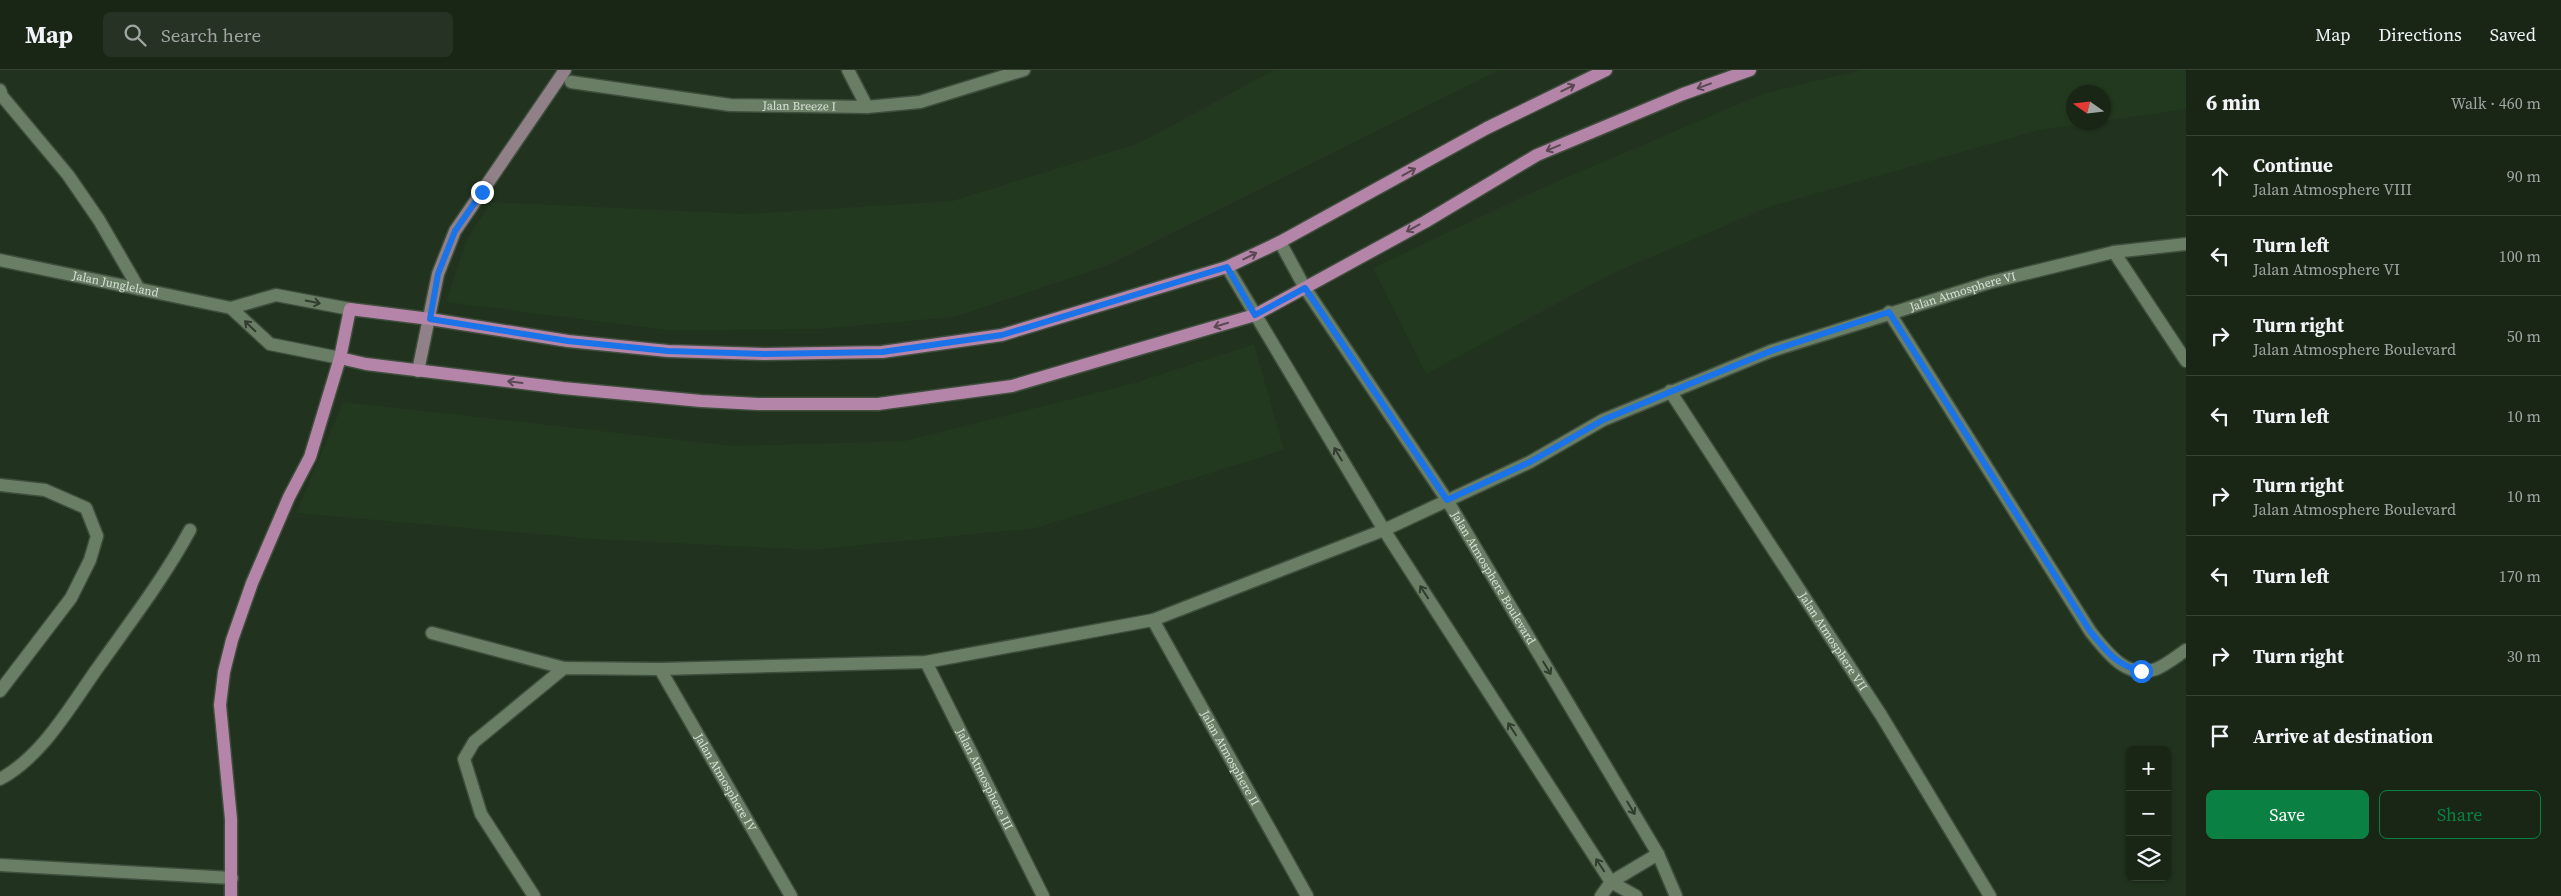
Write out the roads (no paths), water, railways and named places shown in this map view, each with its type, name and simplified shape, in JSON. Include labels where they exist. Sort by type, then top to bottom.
[{"type":"main road","points":[[231,896],[231,819],[220,704],[224,672],[232,640],[252,583],[289,497],[310,457],[340,358],[350,309],[430,319],[568,341],[668,351],[764,354],[882,352],[1002,335],[1227,267],[1280,242],[1487,128],[1606,70]]},
{"type":"main road","points":[[340,358],[366,364],[418,371],[563,388],[701,401],[878,404],[1012,386],[1255,315],[1425,222],[1537,154],[1683,94],[1750,70]]},
{"type":"street","points":[[418,371],[438,274],[455,231],[565,70]]},
{"type":"street","points":[[848,70],[867,107]]},
{"type":"street","name":"Jalan Breeze I","points":[[571,82],[730,105],[867,107],[920,102],[1024,70]]},
{"type":"street","points":[[0,90],[2,96],[78,190],[99,220],[139,289]]},
{"type":"street","name":"Jalan Atmosphere Boulevard","points":[[1280,242],[1305,288],[1447,500],[1658,854],[1676,896]]},
{"type":"street","name":"Jalan Atmosphere VI","points":[[432,633],[564,668],[660,669],[926,662],[1153,620],[1384,530],[1530,462],[1603,420],[1771,351],[1889,312],[1991,282],[2114,252],[2186,244]]},
{"type":"street","points":[[2114,252],[2186,361]]},
{"type":"street","name":"Jalan Jungleland","points":[[0,260],[231,308],[276,295],[350,309]]},
{"type":"street","points":[[1227,267],[1384,530],[1611,882],[1636,896]]},
{"type":"street","points":[[231,308],[270,344],[340,358]]},
{"type":"street","points":[[1889,312],[2090,631],[2113,659],[2126,667],[2141,671],[2157,669],[2186,650]]},
{"type":"street","name":"Jalan Atmosphere VII","points":[[1670,392],[1881,715],[1990,896]]},
{"type":"street","points":[[0,485],[45,490],[86,508],[97,536],[90,560],[71,598],[0,692]]},
{"type":"street","points":[[0,779],[27,760],[56,726],[170,568],[190,530]]},
{"type":"street","name":"Jalan Atmosphere II","points":[[1153,620],[1307,896]]},
{"type":"street","name":"Jalan Atmosphere III","points":[[926,662],[1043,896]]},
{"type":"street","points":[[534,896],[481,814],[464,760],[474,742],[564,668]]},
{"type":"street","name":"Jalan Atmosphere IV","points":[[660,669],[791,896]]},
{"type":"street","points":[[1601,896],[1611,882],[1658,854]]},
{"type":"street","points":[[0,865],[232,878]]}]
